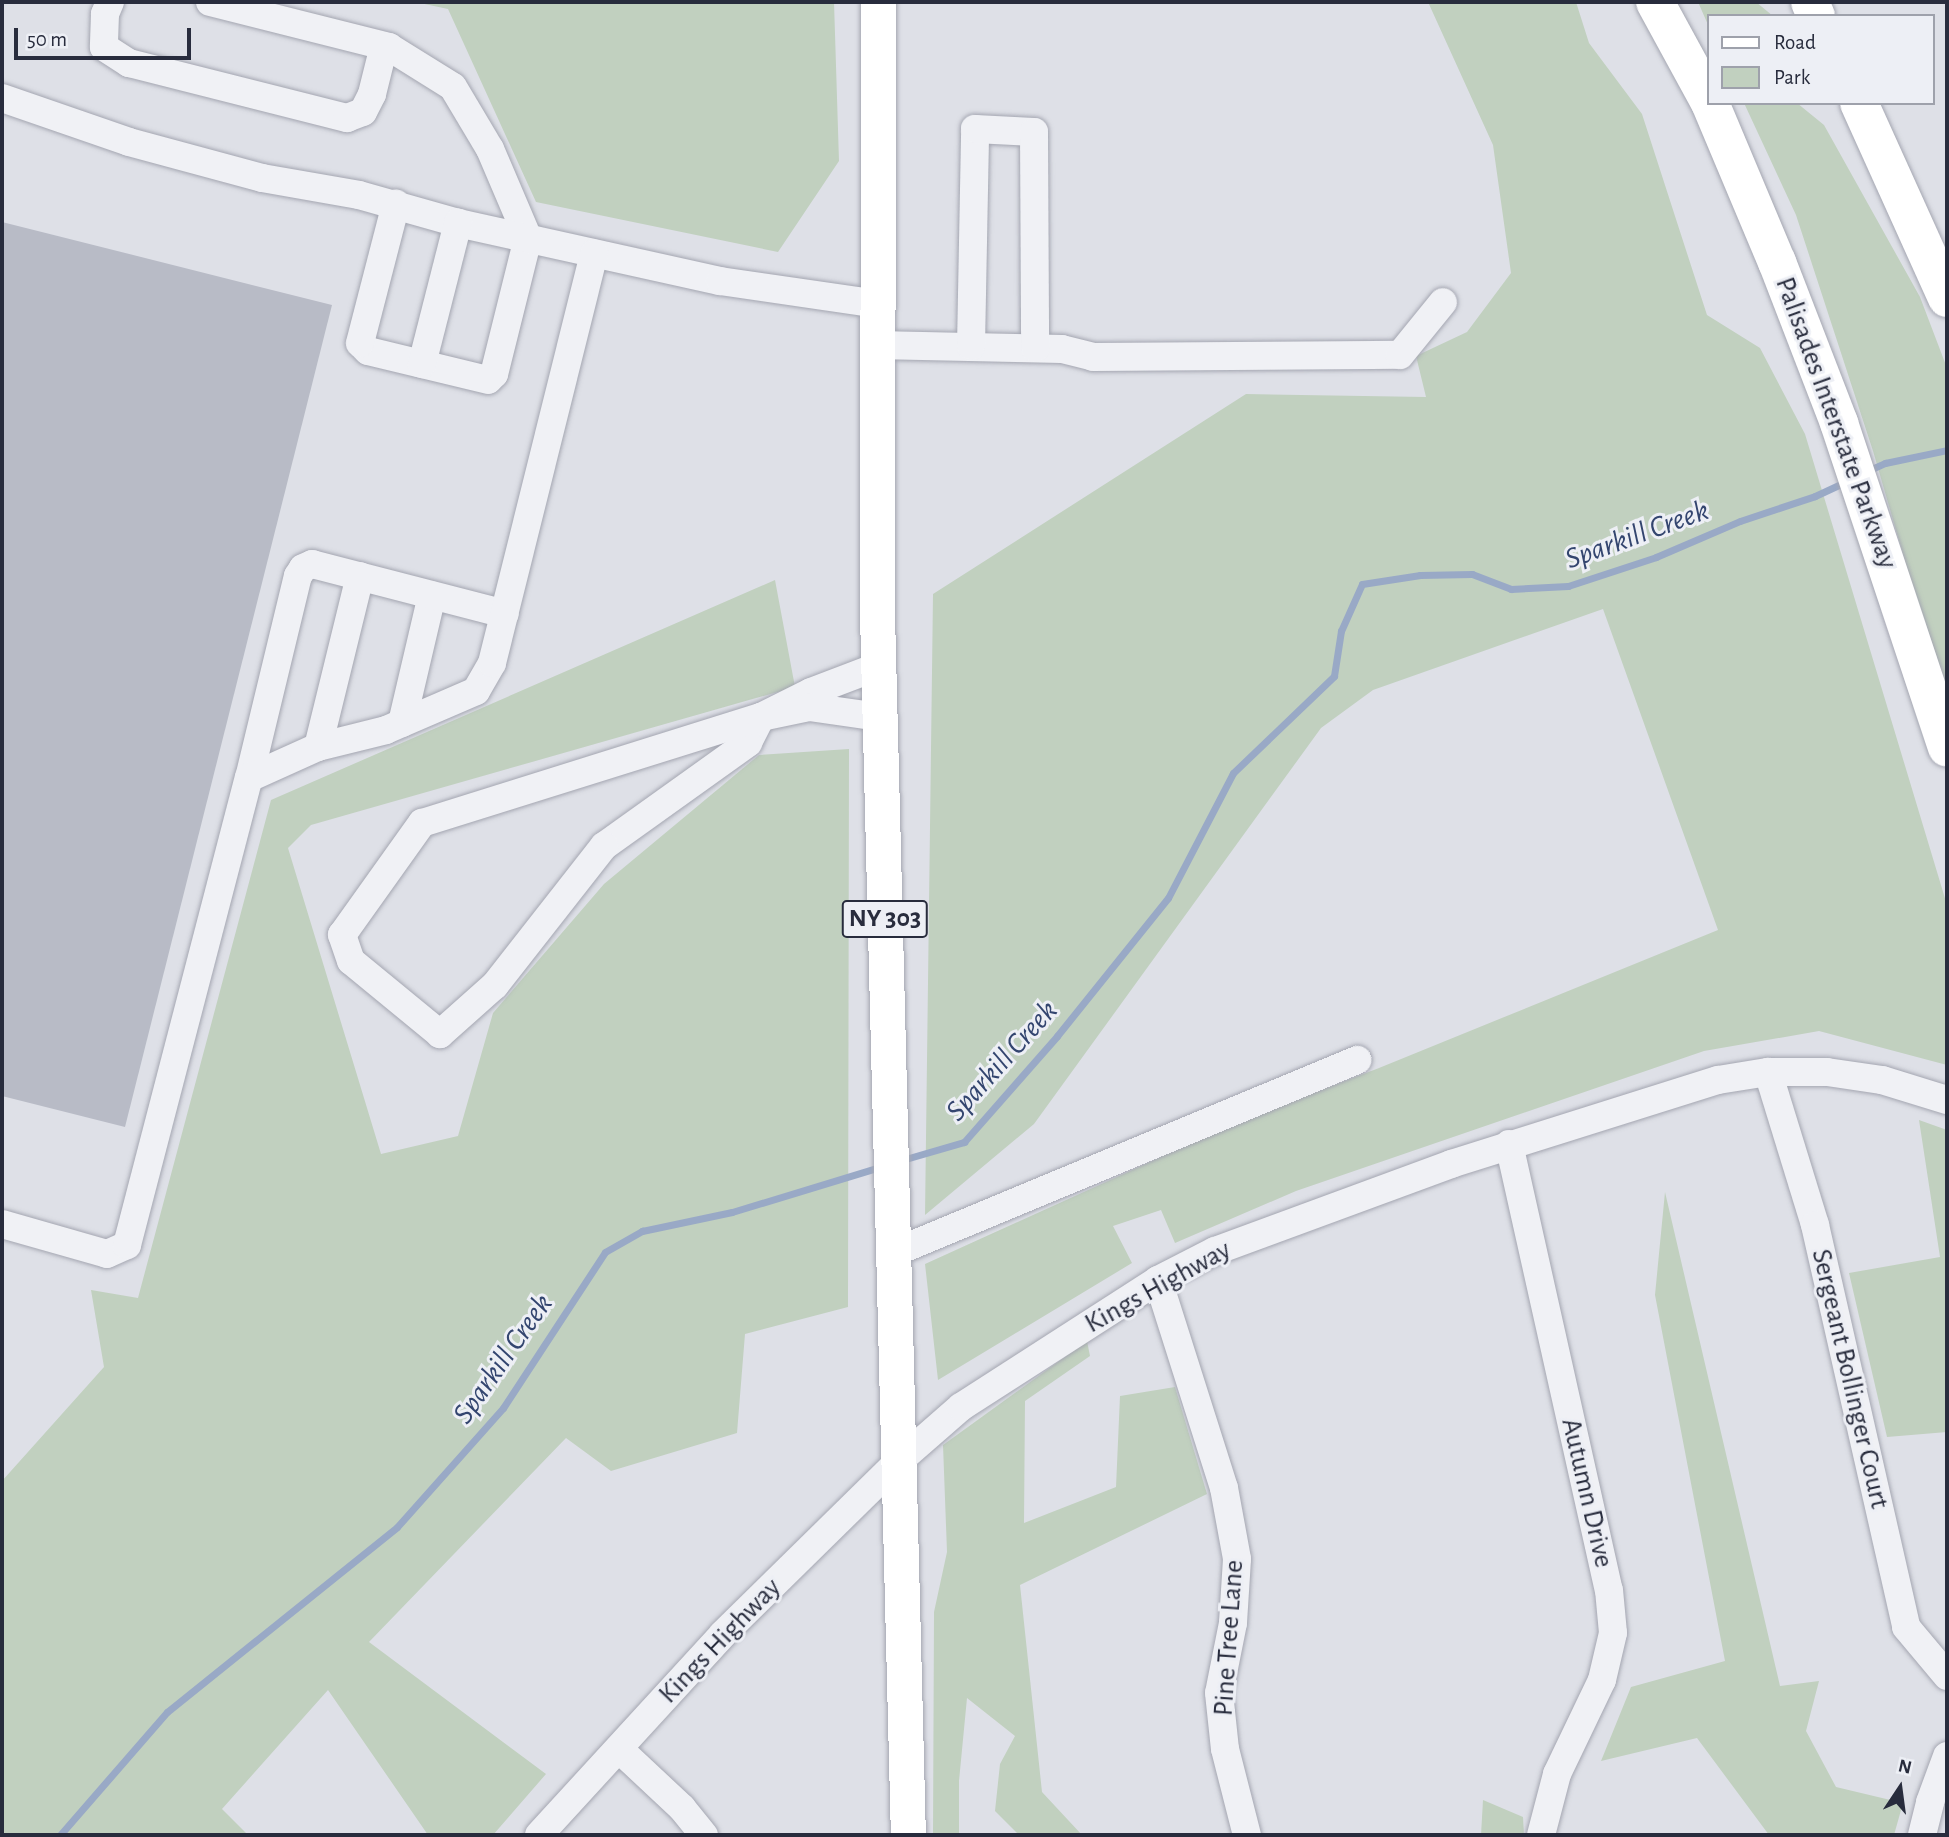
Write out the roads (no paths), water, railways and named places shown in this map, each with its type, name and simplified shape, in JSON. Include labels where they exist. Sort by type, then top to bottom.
[{"type":"highway","points":[[1655,2],[1708,98]]},
{"type":"highway","name":"Palisades Interstate Parkway","points":[[1665,2],[1708,98]]},
{"type":"highway","name":"Palisades Interstate Parkway","points":[[1711,105],[1773,250],[1839,423],[1947,748]]},
{"type":"highway","points":[[1860,105],[1947,298]]},
{"type":"main road","name":"NY 303","points":[[878,2],[878,666],[908,1835]]},
{"type":"street","points":[[110,2],[105,15],[104,47],[129,63],[348,118],[363,112],[372,93],[384,46]]},
{"type":"street","points":[[210,2],[384,46],[453,87],[491,149],[528,238],[494,374],[488,380],[368,351],[360,343],[396,204]]},
{"type":"street","points":[[2,98],[129,142],[249,175],[396,204],[457,223],[720,281],[877,304]]},
{"type":"street","points":[[971,346],[975,129],[1034,132],[1035,348]]},
{"type":"street","points":[[422,364],[457,223]]},
{"type":"street","points":[[249,778],[318,747],[402,723],[476,691],[492,663],[594,253]]},
{"type":"street","points":[[876,345],[1062,349],[1093,357],[1400,355],[1443,302]]},
{"type":"street","points":[[2,1224],[107,1254],[127,1245],[249,778],[298,576],[303,568],[312,564],[505,614]]},
{"type":"street","points":[[318,747],[359,576]]},
{"type":"street","points":[[402,723],[432,595]]},
{"type":"street","points":[[761,717],[748,743],[604,846],[495,985],[440,1034],[351,961],[342,935],[422,823],[761,717],[878,666]]},
{"type":"street","points":[[761,717],[809,708],[880,717]]},
{"type":"street","points":[[893,1253],[1357,1059]]},
{"type":"street","name":"Kings Highway","points":[[539,1835],[723,1634],[899,1461],[961,1407],[1158,1280],[1215,1251],[1508,1144],[1696,1085],[1768,1072],[1846,1074],[1919,1090],[1947,1100]]},
{"type":"street","name":"Sergeant Bollinger Court","points":[[1768,1072],[1815,1224],[1906,1627],[1947,1676]]},
{"type":"street","name":"Autumn Drive","points":[[1508,1144],[1609,1590],[1613,1633],[1602,1680],[1557,1774],[1541,1835]]},
{"type":"street","name":"Pine Tree Lane","points":[[1158,1280],[1224,1488],[1237,1559],[1233,1623],[1219,1693],[1225,1749],[1247,1835]]},
{"type":"street","points":[[619,1749],[682,1808],[704,1835]]},
{"type":"street","points":[[1922,1835],[1930,1802],[1947,1756]]},
{"type":"waterway","name":"Sparkill Creek","points":[[1867,471],[1885,463],[1947,450]]},
{"type":"waterway","name":"Sparkill Creek","points":[[902,1160],[964,1142],[1057,1036],[1168,898],[1233,773],[1334,676],[1341,631],[1362,584],[1420,575],[1472,574],[1511,589],[1568,586],[1656,557],[1740,521],[1815,496],[1847,481]]},
{"type":"waterway","name":"Sparkill Creek","points":[[60,1835],[167,1712],[397,1527],[503,1408],[605,1252],[642,1231],[732,1212],[880,1167]]}]
